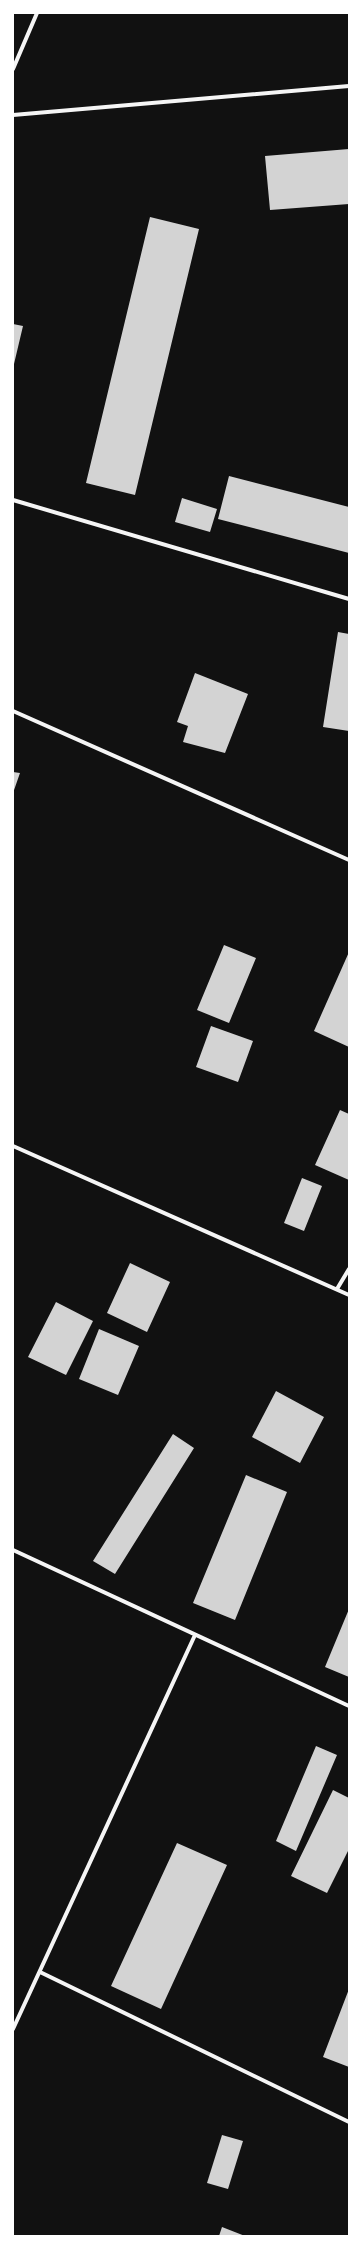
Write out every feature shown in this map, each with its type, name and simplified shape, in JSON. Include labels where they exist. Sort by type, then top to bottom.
[{"type":"street","points":[[13,69],[37,13]]},
{"type":"street","points":[[13,115],[349,86]]},
{"type":"street","points":[[13,500],[349,599]]},
{"type":"street","points":[[13,710],[349,860]]},
{"type":"street","points":[[13,1146],[349,1295]]},
{"type":"street","points":[[337,1289],[349,1269]]},
{"type":"street","points":[[13,1550],[349,1706]]},
{"type":"street","points":[[13,2029],[195,1635]]},
{"type":"street","points":[[40,1972],[349,2122]]},
{"type":"building","points":[[349,149],[349,204],[270,210],[265,156]]},
{"type":"building","points":[[150,217],[199,229],[135,495],[86,483]]},
{"type":"building","points":[[13,324],[23,326],[14,364],[13,364]]},
{"type":"building","points":[[229,476],[349,507],[349,553],[218,519]]},
{"type":"building","points":[[182,498],[217,509],[210,532],[175,522]]},
{"type":"building","points":[[338,632],[349,634],[349,731],[323,727]]},
{"type":"building","points":[[195,673],[248,694],[225,753],[183,742],[188,726],[177,722]]},
{"type":"building","points":[[13,772],[20,773],[13,793]]},
{"type":"building","points":[[224,945],[256,958],[229,1023],[197,1010]]},
{"type":"building","points":[[349,952],[349,1047],[314,1031]]},
{"type":"building","points":[[211,1026],[253,1041],[238,1082],[196,1067]]},
{"type":"building","points":[[340,1110],[349,1114],[349,1180],[315,1165]]},
{"type":"building","points":[[302,1178],[322,1186],[304,1231],[284,1223]]},
{"type":"building","points":[[130,1263],[170,1282],[147,1332],[107,1313]]},
{"type":"building","points":[[56,1302],[93,1321],[66,1375],[28,1357]]},
{"type":"building","points":[[99,1329],[139,1346],[118,1395],[79,1379]]},
{"type":"building","points":[[276,1391],[324,1417],[300,1463],[252,1437]]},
{"type":"building","points":[[173,1434],[194,1448],[115,1574],[93,1561]]},
{"type":"building","points":[[246,1475],[287,1492],[235,1620],[193,1603]]},
{"type":"building","points":[[349,1609],[349,1677],[325,1667]]},
{"type":"building","points":[[316,1746],[337,1755],[296,1851],[276,1841]]},
{"type":"building","points":[[333,1790],[349,1798],[349,1849],[327,1893],[291,1876]]},
{"type":"building","points":[[177,1843],[227,1865],[161,2009],[111,1986]]},
{"type":"building","points":[[349,1989],[349,2067],[323,2057]]},
{"type":"building","points":[[222,2135],[243,2141],[228,2189],[207,2183]]},
{"type":"building","points":[[222,2227],[245,2236],[219,2236]]}]
